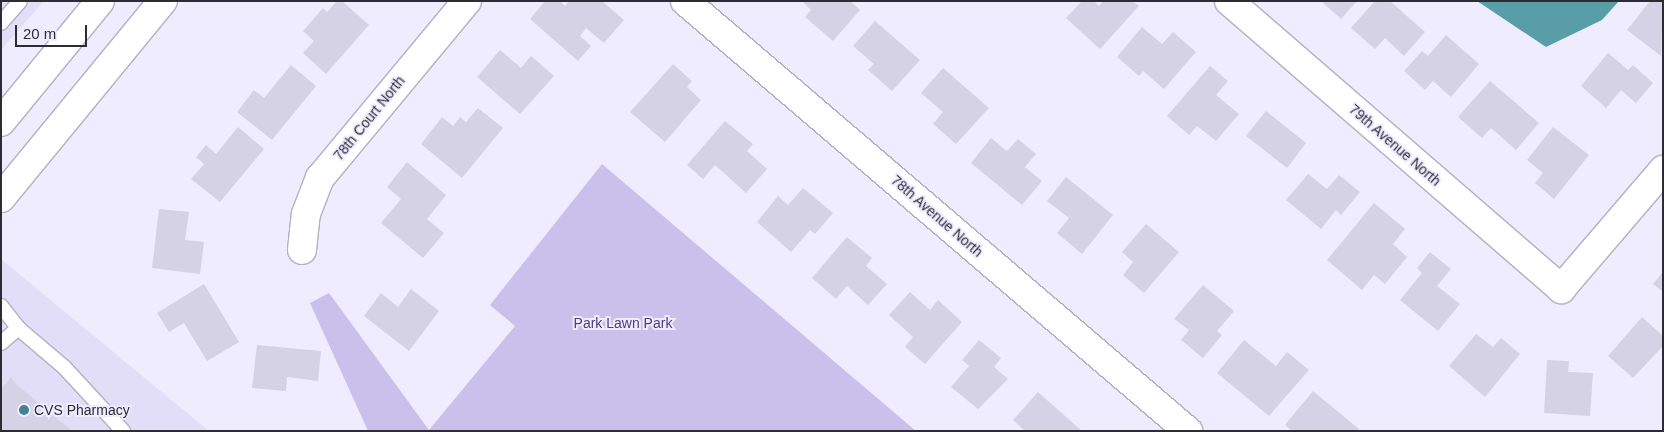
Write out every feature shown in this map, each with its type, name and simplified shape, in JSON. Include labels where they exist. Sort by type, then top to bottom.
[{"type":"street","points":[[1,122],[100,1]]},
{"type":"street","points":[[1,198],[163,1]]},
{"type":"street","name":"78th Court North","points":[[302,250],[306,214],[320,178],[467,1]]},
{"type":"street","name":"78th Avenue North","points":[[685,1],[1188,431]]},
{"type":"street","name":"79th Avenue North","points":[[1229,1],[1561,289],[1663,170]]},
{"type":"lane","points":[[1,23],[20,1]]},
{"type":"lane","points":[[1,306],[18,328],[64,368],[123,431]]},
{"type":"lane","points":[[1,343],[18,328]]},
{"type":"shaded area","points":[[1,1],[44,1],[1,50]]},
{"type":"shaded area","points":[[1,259],[209,431],[1,431]]},
{"type":"green space","name":"Park Lawn Park","points":[[602,164],[916,431],[368,431],[310,303],[329,293],[429,430],[515,326],[490,305]]},
{"type":"water","points":[[1477,1],[1619,1],[1602,20],[1546,47]]},
{"type":"building","points":[[337,1],[342,1],[369,25],[326,74],[303,53],[314,41],[303,31],[323,8],[327,12]]},
{"type":"building","points":[[545,1],[560,1],[565,6],[569,1],[602,1],[624,20],[604,43],[586,28],[580,36],[591,46],[578,61],[530,19]]},
{"type":"building","points":[[802,1],[850,1],[860,10],[833,41],[805,17],[811,10]]},
{"type":"building","points":[[1082,1],[1094,1],[1099,6],[1103,1],[1133,1],[1139,6],[1100,49],[1066,18]]},
{"type":"building","points":[[1321,1],[1357,1],[1341,19]]},
{"type":"building","points":[[1375,1],[1390,1],[1425,32],[1404,56],[1385,38],[1375,49],[1351,28]]},
{"type":"building","points":[[1650,1],[1663,2],[1661,56],[1627,30]]},
{"type":"building","points":[[875,21],[920,60],[892,91],[868,70],[874,64],[853,46]]},
{"type":"building","points":[[1142,27],[1162,44],[1173,32],[1196,52],[1164,89],[1143,71],[1139,76],[1117,57]]},
{"type":"building","points":[[1446,35],[1479,64],[1451,97],[1433,81],[1425,90],[1404,71],[1422,51],[1428,56]]},
{"type":"building","points":[[500,50],[521,68],[531,56],[554,76],[520,114],[477,77]]},
{"type":"building","points":[[1608,53],[1628,70],[1633,65],[1653,83],[1636,103],[1621,90],[1606,108],[1581,86]]},
{"type":"building","points":[[673,64],[692,81],[687,87],[701,100],[665,142],[630,112]]},
{"type":"building","points":[[291,65],[316,86],[272,140],[237,112],[254,90],[264,98]]},
{"type":"building","points":[[1210,66],[1228,81],[1216,95],[1239,114],[1216,141],[1197,126],[1189,135],[1167,116]]},
{"type":"building","points":[[943,68],[989,108],[956,144],[933,124],[943,112],[921,93]]},
{"type":"building","points":[[1490,81],[1539,123],[1516,150],[1491,128],[1482,138],[1458,117]]},
{"type":"building","points":[[478,108],[503,128],[462,178],[421,144],[442,117],[453,126],[460,117],[466,122]]},
{"type":"building","points":[[1266,111],[1306,143],[1287,168],[1246,136]]},
{"type":"building","points":[[725,121],[753,144],[747,151],[767,169],[746,193],[715,165],[703,179],[687,165]]},
{"type":"building","points":[[238,127],[264,149],[220,202],[191,179],[204,164],[196,157],[206,145],[216,154]]},
{"type":"building","points":[[1553,127],[1589,155],[1554,199],[1535,183],[1543,173],[1527,160]]},
{"type":"building","points":[[991,138],[1007,151],[1018,139],[1036,154],[1025,167],[1042,181],[1022,205],[971,163]]},
{"type":"building","points":[[407,162],[446,195],[427,219],[444,233],[423,258],[381,223],[401,199],[387,187]]},
{"type":"building","points":[[1308,174],[1327,189],[1339,175],[1360,192],[1341,215],[1336,210],[1321,229],[1286,200]]},
{"type":"building","points":[[1066,177],[1113,215],[1082,254],[1057,233],[1069,218],[1047,201]]},
{"type":"building","points":[[803,188],[833,213],[815,234],[810,230],[791,252],[757,222],[778,196],[788,205]]},
{"type":"building","points":[[1374,203],[1405,229],[1393,244],[1407,257],[1385,284],[1374,275],[1362,290],[1327,260]]},
{"type":"building","points":[[159,209],[189,212],[185,240],[204,242],[200,274],[152,268]]},
{"type":"building","points":[[1146,224],[1179,252],[1144,293],[1123,275],[1133,262],[1122,252]]},
{"type":"building","points":[[847,237],[872,258],[866,266],[887,284],[868,305],[847,286],[836,299],[812,278]]},
{"type":"building","points":[[1430,252],[1451,269],[1437,286],[1460,304],[1438,331],[1400,300],[1422,273],[1417,268]]},
{"type":"building","points":[[1663,272],[1663,292],[1653,284]]},
{"type":"building","points":[[204,284],[239,342],[207,361],[184,323],[169,332],[157,313]]},
{"type":"building","points":[[1203,285],[1234,311],[1217,331],[1222,335],[1203,358],[1181,340],[1189,330],[1174,319]]},
{"type":"building","points":[[411,289],[439,311],[409,351],[364,316],[381,293],[398,307]]},
{"type":"building","points":[[910,292],[930,310],[938,300],[962,322],[925,364],[905,347],[913,337],[889,315]]},
{"type":"building","points":[[1642,317],[1663,336],[1663,346],[1633,378],[1608,356]]},
{"type":"building","points":[[1476,334],[1493,347],[1501,338],[1520,354],[1485,397],[1449,366]]},
{"type":"building","points":[[979,340],[1001,358],[994,367],[1008,379],[978,409],[951,387],[969,366],[962,360]]},
{"type":"building","points":[[1244,340],[1276,366],[1287,352],[1309,370],[1269,416],[1217,373]]},
{"type":"building","points":[[257,345],[321,351],[318,381],[287,377],[286,391],[252,388]]},
{"type":"building","points":[[1547,360],[1569,361],[1568,372],[1593,373],[1590,416],[1544,413]]},
{"type":"building","name":"CVS Pharmacy","points":[[11,377],[16,384],[72,431],[1,431],[1,389]]},
{"type":"building","points":[[1313,391],[1359,429],[1357,431],[1292,431],[1285,425]]},
{"type":"building","points":[[1038,392],[1082,431],[1025,431],[1013,420]]},
{"type":"place","name":"CVS Pharmacy","points":[[24,410]]}]
